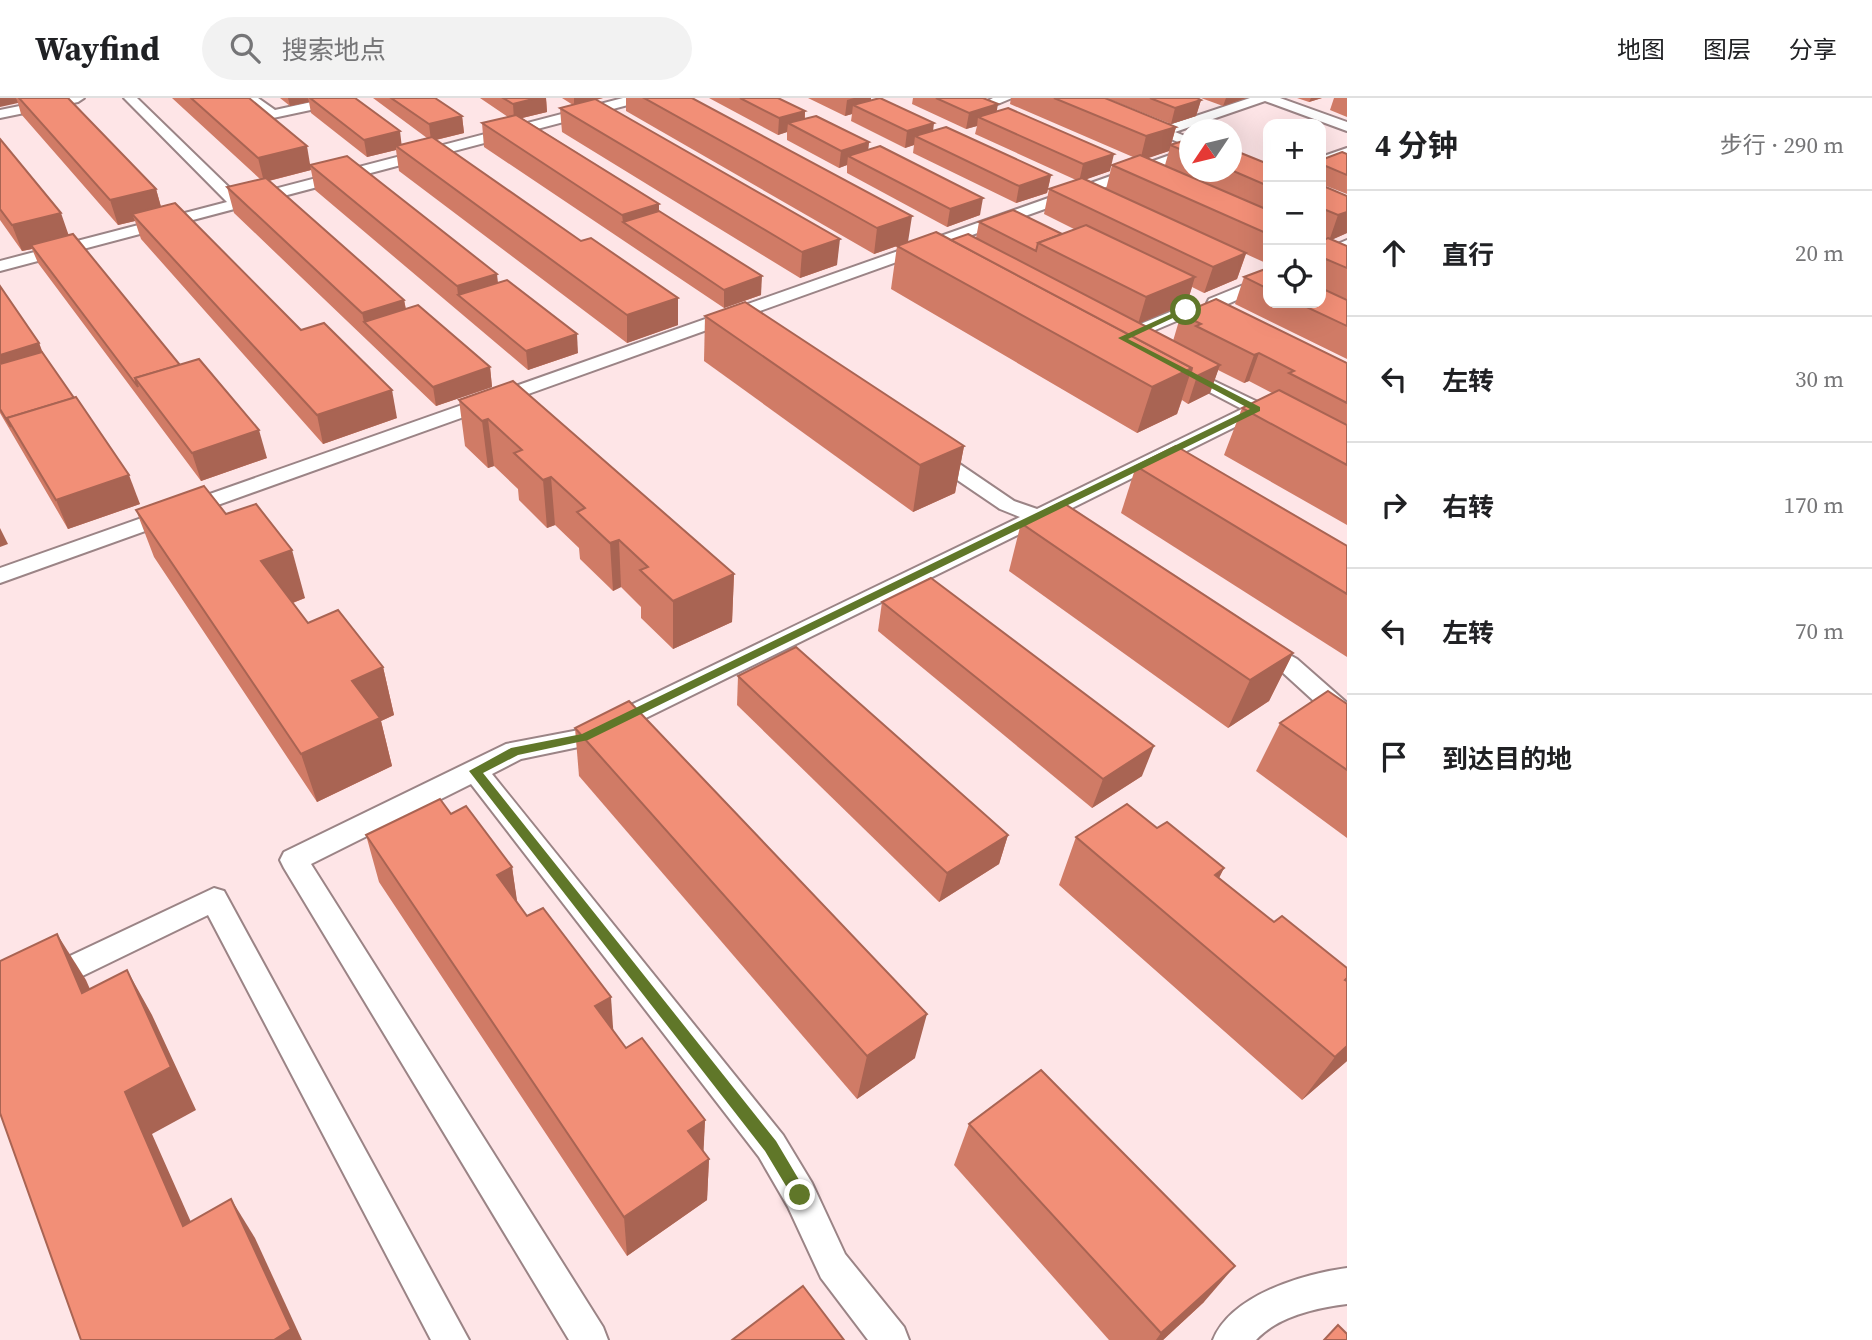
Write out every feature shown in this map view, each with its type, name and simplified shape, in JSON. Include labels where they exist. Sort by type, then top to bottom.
[{"type":"lane","points":[[0,114],[78,98]]},
{"type":"lane","points":[[130,98],[237,203]]},
{"type":"lane","points":[[250,98],[273,114],[348,98]]},
{"type":"lane","points":[[0,266],[638,98]]},
{"type":"lane","points":[[988,104],[1006,98]]},
{"type":"lane","points":[[1078,98],[1179,139]]},
{"type":"lane","points":[[1162,132],[1266,98],[1347,127]]},
{"type":"lane","points":[[1304,111],[1329,102]]},
{"type":"lane","points":[[1326,160],[1347,152]]},
{"type":"lane","points":[[0,576],[1179,156]]},
{"type":"lane","points":[[1326,255],[1347,245]]},
{"type":"lane","points":[[1215,303],[1263,281]]},
{"type":"lane","points":[[1147,351],[1122,338],[1186,310]]},
{"type":"lane","points":[[1171,364],[1279,421]]},
{"type":"lane","points":[[590,1340],[294,860],[515,751],[584,737],[1257,409]]},
{"type":"lane","points":[[917,445],[1007,505],[1036,518],[1074,524]]},
{"type":"lane","points":[[1173,451],[1196,465]]},
{"type":"lane","points":[[1243,634],[1289,665],[1347,717]]},
{"type":"lane","points":[[475,771],[771,1146],[800,1195],[833,1265],[891,1340]]},
{"type":"lane","points":[[0,1003],[214,899],[451,1340]]},
{"type":"lane","points":[[1231,1340],[1253,1317],[1317,1290],[1347,1286]]},
{"type":"building","points":[[19,98],[68,98],[156,189],[110,200]]},
{"type":"building","points":[[191,98],[249,98],[307,146],[258,158]]},
{"type":"building","points":[[310,98],[355,98],[400,131],[364,140]]},
{"type":"building","points":[[391,98],[435,98],[462,116],[429,124]]},
{"type":"building","points":[[503,98],[537,98],[513,104]]},
{"type":"building","points":[[644,98],[692,98],[912,216],[877,228]]},
{"type":"building","points":[[740,98],[778,98],[805,111],[779,118]]},
{"type":"building","points":[[880,98],[934,123],[907,131],[853,105]]},
{"type":"building","points":[[936,98],[983,98],[998,104],[969,113]]},
{"type":"building","points":[[1054,98],[1105,98],[1176,127],[1146,136]]},
{"type":"building","points":[[1150,98],[1197,98],[1201,100],[1175,108]]},
{"type":"building","points":[[595,99],[840,239],[802,252],[560,108]]},
{"type":"building","points":[[1008,108],[1114,154],[1083,164],[978,117]]},
{"type":"building","points":[[516,115],[659,204],[622,215],[482,123]]},
{"type":"building","points":[[816,116],[869,142],[841,151],[788,123]]},
{"type":"building","points":[[946,127],[1051,175],[1019,186],[915,136]]},
{"type":"building","points":[[432,137],[581,241],[591,238],[678,298],[627,315],[396,146]]},
{"type":"building","points":[[0,139],[61,213],[12,225],[0,209]]},
{"type":"building","points":[[880,146],[983,198],[950,209],[848,156]]},
{"type":"building","points":[[1342,152],[1347,154],[1347,175],[1326,166],[1326,158]]},
{"type":"building","points":[[1242,153],[1263,162],[1263,184],[1242,175]]},
{"type":"building","points":[[1140,155],[1179,172],[1179,182],[1203,182],[1263,208],[1263,232],[1112,165]]},
{"type":"building","points":[[347,156],[497,274],[457,286],[310,165]]},
{"type":"building","points":[[266,178],[404,300],[362,313],[227,187]]},
{"type":"building","points":[[1082,178],[1246,253],[1213,267],[1049,189]]},
{"type":"building","points":[[1326,187],[1347,196],[1347,212],[1338,215],[1326,210]]},
{"type":"building","points":[[175,203],[301,330],[324,323],[392,390],[317,415],[132,214]]},
{"type":"building","points":[[1013,210],[1062,234],[1038,243],[1036,251],[979,222]]},
{"type":"building","points":[[659,211],[762,276],[724,290],[623,222]]},
{"type":"building","points":[[1086,225],[1195,277],[1146,297],[1038,243]]},
{"type":"building","points":[[936,232],[1192,368],[1152,387],[897,246]]},
{"type":"building","points":[[73,234],[180,365],[135,378],[138,387],[31,245]]},
{"type":"building","points":[[968,234],[1220,365],[1197,376],[1191,372],[1192,368],[951,240]]},
{"type":"building","points":[[1326,239],[1347,246],[1347,268],[1326,259]]},
{"type":"building","points":[[1263,270],[1263,286],[1244,277]]},
{"type":"building","points":[[507,280],[577,334],[526,351],[458,295]]},
{"type":"building","points":[[0,286],[39,343],[0,355]]},
{"type":"building","points":[[1326,290],[1347,300],[1347,326],[1309,308],[1326,308]]},
{"type":"building","points":[[1216,299],[1347,363],[1347,403],[1289,373],[1294,371],[1259,353],[1254,355],[1196,326],[1201,324],[1181,314]]},
{"type":"building","points":[[745,302],[964,446],[920,465],[705,316]]},
{"type":"building","points":[[418,305],[490,367],[433,387],[364,322]]},
{"type":"building","points":[[42,352],[74,398],[7,418],[11,427],[0,409],[0,364]]},
{"type":"building","points":[[199,359],[259,430],[192,453],[135,378]]},
{"type":"building","points":[[513,381],[734,574],[673,601],[640,570],[648,567],[619,540],[610,543],[577,512],[585,508],[551,477],[543,480],[514,453],[522,450],[488,419],[482,421],[459,400]]},
{"type":"building","points":[[1279,390],[1347,425],[1347,465],[1242,408]]},
{"type":"building","points":[[76,397],[129,475],[56,500],[7,418]]},
{"type":"building","points":[[1176,446],[1347,546],[1347,594],[1136,466]]},
{"type":"building","points":[[204,486],[226,514],[256,504],[292,550],[261,561],[308,623],[338,610],[383,667],[352,681],[380,718],[301,754],[136,510]]},
{"type":"building","points":[[1062,502],[1293,653],[1250,680],[1021,523]]},
{"type":"building","points":[[931,578],[1154,746],[1103,779],[882,602]]},
{"type":"building","points":[[796,647],[1008,835],[947,873],[738,676]]},
{"type":"building","points":[[1328,691],[1347,704],[1347,770],[1280,723]]},
{"type":"building","points":[[629,701],[927,1014],[867,1056],[575,728]]},
{"type":"building","points":[[440,799],[451,814],[466,806],[512,867],[497,875],[527,916],[543,908],[611,997],[595,1006],[626,1048],[642,1038],[705,1120],[688,1131],[709,1159],[624,1217],[366,835]]},
{"type":"building","points":[[1127,804],[1157,828],[1167,822],[1224,868],[1215,875],[1274,922],[1282,916],[1347,968],[1347,1046],[1335,1057],[1076,837]]},
{"type":"building","points":[[57,934],[82,993],[127,970],[171,1067],[125,1092],[183,1226],[231,1199],[291,1329],[274,1340],[81,1340],[0,1113],[0,961]]},
{"type":"building","points":[[1041,1070],[1235,1266],[1161,1333],[969,1124]]},
{"type":"building","points":[[803,1286],[844,1340],[732,1340]]},
{"type":"building","points":[[1338,1325],[1347,1334],[1347,1340],[1324,1340]]},
{"type":"route","points":[[800,1195],[771,1146],[475,771],[515,751],[584,737],[684,691],[1257,409],[1122,338],[1186,310]]}]
